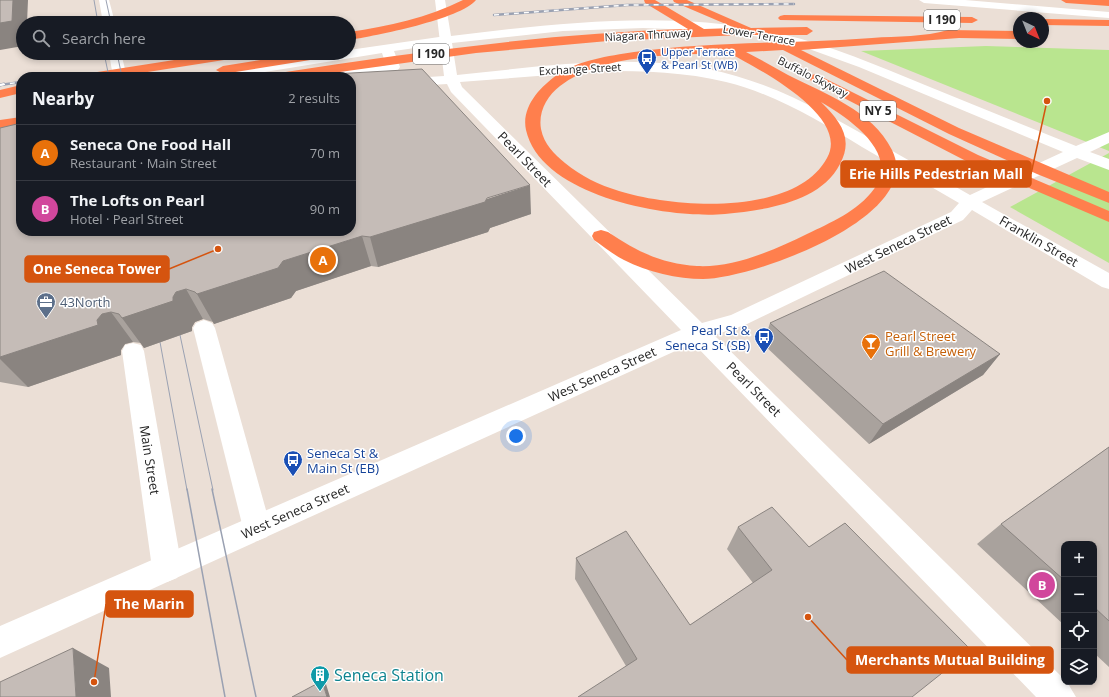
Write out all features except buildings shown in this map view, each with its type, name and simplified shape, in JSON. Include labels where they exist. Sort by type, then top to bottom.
[{"type":"highway","points":[[356,35],[388,30],[431,18],[455,9],[471,0]]},
{"type":"highway","name":"Buffalo Skyway","points":[[648,0],[744,42],[785,70]]},
{"type":"highway","name":"Buffalo Skyway","points":[[678,0],[747,29],[1001,153],[1109,198]]},
{"type":"highway","points":[[1066,0],[1108,2]]},
{"type":"highway","name":"Niagara Thruway","points":[[356,49],[451,36],[540,28],[669,19],[747,18]]},
{"type":"highway","name":"I 190","points":[[769,18],[980,20]]},
{"type":"highway","points":[[1049,22],[1107,18]]},
{"type":"highway","name":"Niagara Thruway","points":[[308,72],[366,62],[534,42],[684,33],[821,32]]},
{"type":"highway","name":"I 190","points":[[844,32],[1013,35]]},
{"type":"highway","points":[[785,70],[823,112],[836,130],[840,147],[835,165],[822,179],[794,194],[765,204],[726,209],[678,209],[630,201],[595,189],[564,172],[544,153],[535,137],[532,119],[535,106],[543,94],[573,72],[615,58],[665,52],[830,44],[962,34]]},
{"type":"highway","points":[[123,72],[199,60]]},
{"type":"highway","points":[[223,72],[290,60]]},
{"type":"highway","points":[[601,236],[632,256],[665,266],[689,272],[719,271],[762,259],[832,229],[865,208],[881,192],[888,174],[888,160],[883,147],[863,124],[820,96],[785,70]]},
{"type":"highway","name":"Buffalo Skyway","points":[[801,70],[972,158],[1109,217]]},
{"type":"highway","points":[[0,94],[16,90]]},
{"type":"highway","points":[[0,106],[16,103]]},
{"type":"highway","points":[[0,124],[16,122]]},
{"type":"street","points":[[94,0],[97,16]]},
{"type":"street","points":[[104,0],[107,16]]},
{"type":"street","points":[[440,0],[452,80]]},
{"type":"street","points":[[924,0],[1107,18]]},
{"type":"street","name":"Lower Terrace","points":[[356,52],[446,40],[565,28],[632,25],[681,25],[760,33],[844,56],[1109,165]]},
{"type":"street","points":[[349,72],[387,70],[393,66],[386,48]]},
{"type":"street","points":[[105,60],[107,72]]},
{"type":"street","points":[[116,60],[119,72]]},
{"type":"street","name":"Lower Terrace","points":[[226,72],[306,60]]},
{"type":"street","name":"Exchange Street","points":[[356,86],[452,80],[489,75],[602,67],[640,66],[707,74],[750,85],[780,96],[970,201]]},
{"type":"street","name":"Pearl Street","points":[[452,80],[456,89],[1058,697]]},
{"type":"street","name":"West Seneca Street","points":[[0,642],[697,332],[738,320],[956,216],[970,201],[1109,137]]},
{"type":"street","name":"Franklin Street","points":[[970,201],[1109,282]]},
{"type":"street","points":[[204,328],[257,528]]},
{"type":"street","name":"Main Street","points":[[133,352],[167,568]]},
{"type":"green space","points":[[986,46],[1109,50],[1109,151],[861,51]]},
{"type":"green space","points":[[1109,153],[1109,263],[1010,207]]},
{"type":"tram line","points":[[94,0],[97,16]]},
{"type":"tram line","points":[[106,0],[109,16]]},
{"type":"tram line","points":[[105,60],[108,72]]},
{"type":"tram line","points":[[118,60],[121,72]]},
{"type":"tram line","points":[[180,335],[213,490]]},
{"type":"tram line","points":[[160,342],[187,490]]},
{"type":"tram line","points":[[187,489],[225,697]]},
{"type":"tram line","points":[[212,489],[256,697]]},
{"type":"railway","points":[[494,15],[627,5],[794,4]]},
{"type":"railway","points":[[4,84],[0,85],[16,83]]},
{"type":"place","name":"Upper Terrace & Pearl St (WB)","points":[[647,75]]},
{"type":"place","name":"Erie Hills Pedestrian Mall","points":[[1047,101]]},
{"type":"place","name":"One Seneca Tower","points":[[218,249]]},
{"type":"place","name":"Seneca One Food Hall","points":[[323,260]]},
{"type":"place","name":"43North","points":[[46,319]]},
{"type":"place","name":"Pearl St & Seneca St (SB)","points":[[764,354]]},
{"type":"place","name":"Pearl Street Grill & Brewery","points":[[871,360]]},
{"type":"place","name":"Seneca St & Main St (EB)","points":[[293,477]]},
{"type":"place","name":"The Lofts on Pearl","points":[[1042,585]]},
{"type":"place","name":"Merchants Mutual Building","points":[[808,617]]},
{"type":"place","name":"The Marin","points":[[94,682]]},
{"type":"place","name":"Seneca Station","points":[[320,692]]}]
